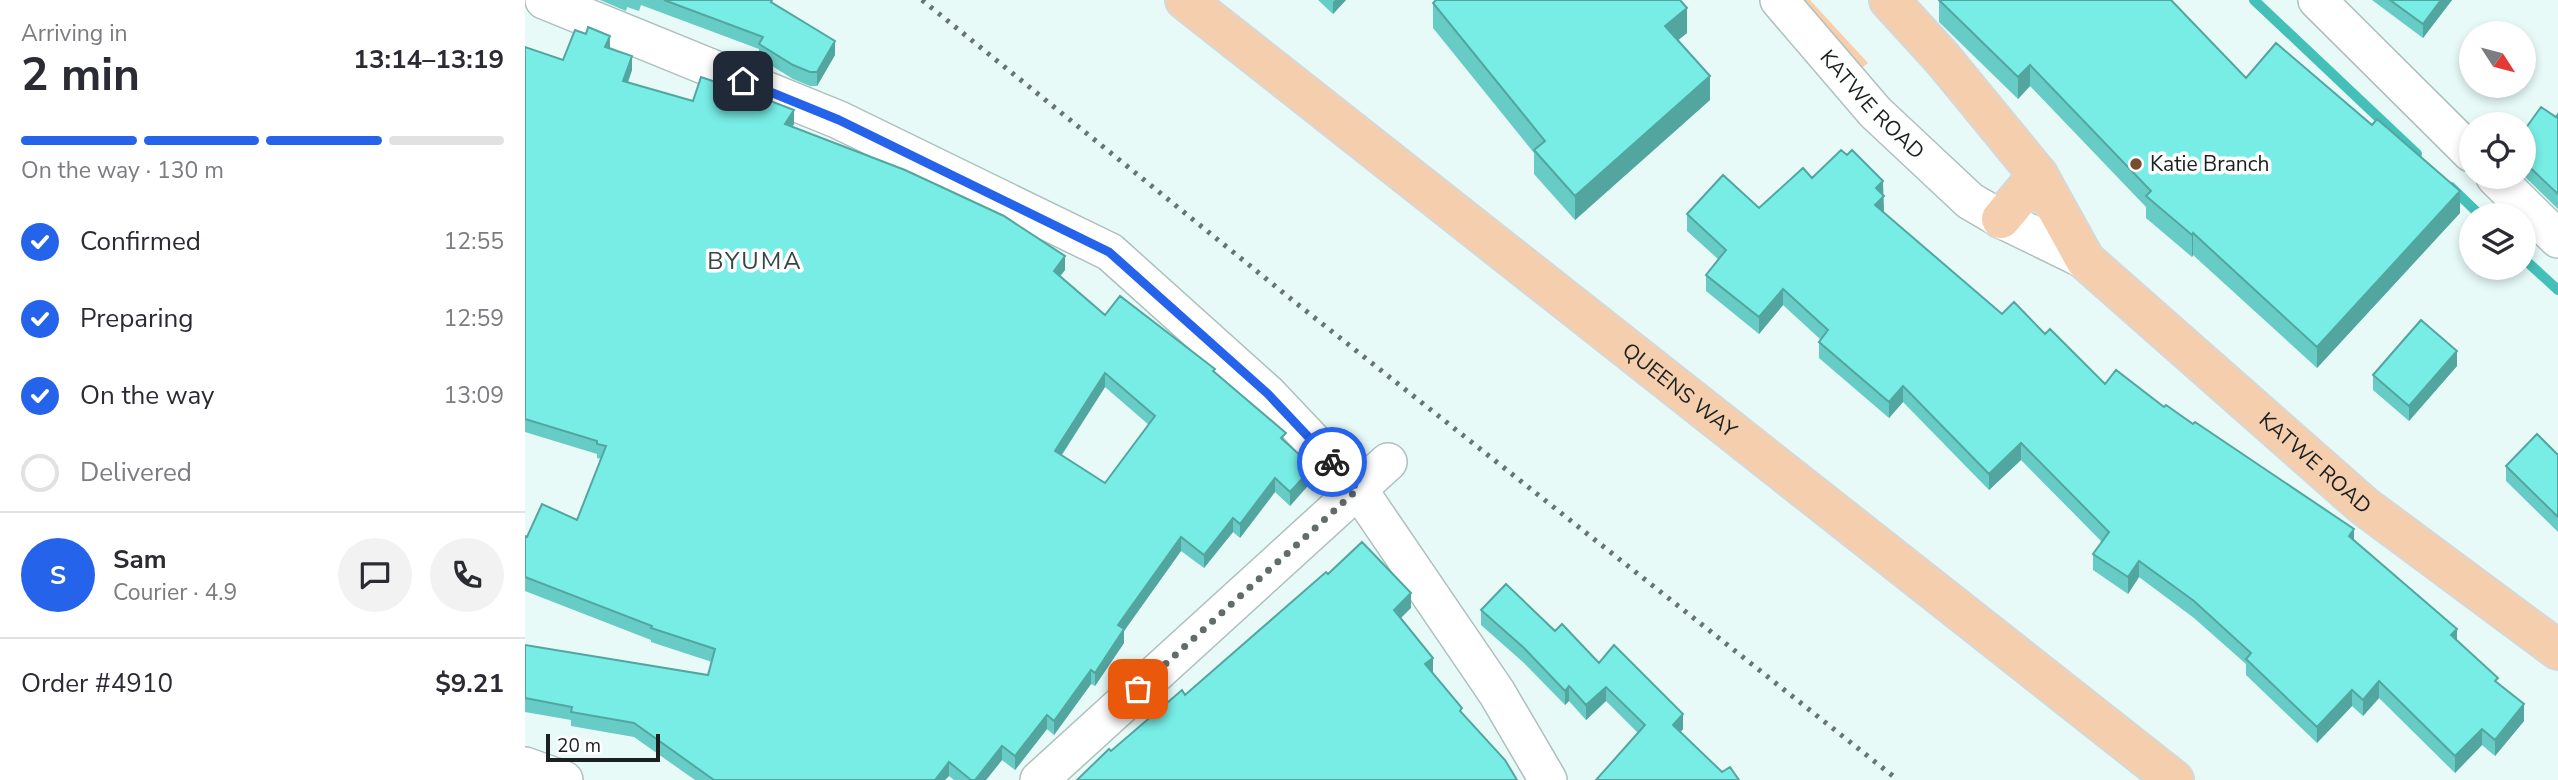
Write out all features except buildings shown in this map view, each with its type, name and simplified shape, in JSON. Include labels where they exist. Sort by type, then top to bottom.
[{"type":"highway","name":"QUEENS WAY","points":[[1185,0],[2174,780]]},
{"type":"highway","name":"KATWE ROAD","points":[[1896,2],[2039,175],[2085,260],[2364,506],[2558,650]]},
{"type":"highway","points":[[2001,219],[2039,175]]},
{"type":"street","points":[[525,9],[527,0]]},
{"type":"street","points":[[544,0],[839,120],[1109,252],[1268,394],[1358,489],[1497,694],[1548,780]]},
{"type":"street","name":"KATWE ROAD","points":[[1779,0],[1875,112],[1970,201],[2085,260]]},
{"type":"street","points":[[2317,0],[2459,141]]},
{"type":"street","points":[[2507,189],[2558,239]]},
{"type":"street","points":[[1039,780],[1388,461]]},
{"type":"street","points":[[525,766],[564,780]]},
{"type":"shaded area","points":[[1769,0],[1810,0],[1868,63],[1857,72]]},
{"type":"waterway","points":[[2254,0],[2417,154]]},
{"type":"waterway","points":[[2451,187],[2468,203]]},
{"type":"waterway","points":[[2536,270],[2558,290]]},
{"type":"railway","points":[[922,0],[1296,303],[1898,780]]},
{"type":"way so far","points":[[1138,689],[1358,489],[1332,462]]},
{"type":"place","name":"Katie Branch","points":[[2136,164]]},
{"type":"district","name":"BYUMA","points":[[755,261]]},
{"type":"route","points":[[743,81],[839,120],[1109,252],[1268,394],[1332,462]]}]
